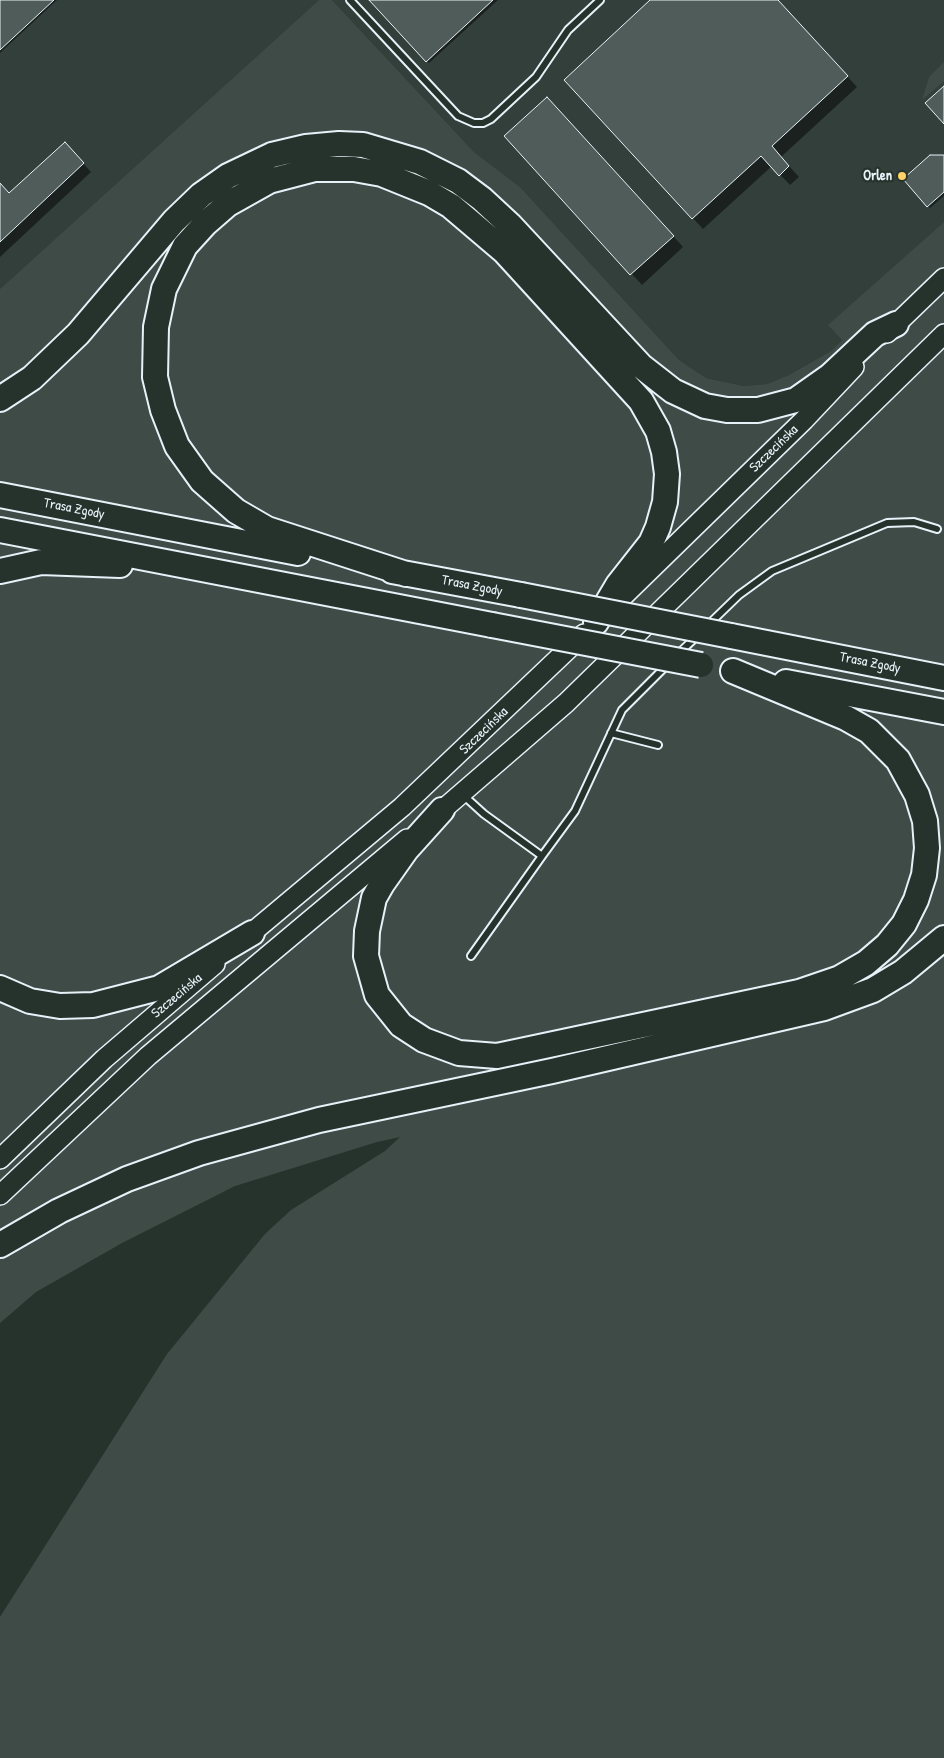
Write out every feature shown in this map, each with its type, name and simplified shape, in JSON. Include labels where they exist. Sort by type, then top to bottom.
[{"type":"highway","points":[[0,399],[32,378],[78,334],[174,221],[201,195],[228,176],[272,155],[298,149],[339,144],[363,145],[420,162],[458,181],[510,225],[641,366],[673,391],[705,406],[728,410],[758,410],[796,400],[830,376],[875,334],[896,324]]},
{"type":"highway","points":[[406,574],[267,530],[236,511],[202,481],[177,446],[163,410],[155,378],[156,327],[164,289],[185,246],[204,224],[228,204],[269,182],[315,169],[354,169],[382,174],[429,192],[451,206],[504,251],[641,400],[658,431],[664,452],[667,474],[665,502],[658,527],[651,542],[618,585],[596,622]]},
{"type":"highway","name":"Trasa Zgody","points":[[0,495],[944,678]]},
{"type":"highway","points":[[0,530],[944,712]]},
{"type":"highway","points":[[0,571],[41,562],[106,564],[231,574]]},
{"type":"highway","points":[[442,810],[406,850],[382,884],[374,898],[366,931],[366,956],[377,995],[401,1025],[424,1040],[459,1053],[497,1056],[780,996],[813,988],[840,978],[866,963],[887,945],[904,924],[916,900],[924,874],[927,848],[925,821],[918,795],[898,760],[880,740],[864,728],[846,718],[733,672]]},
{"type":"highway","points":[[0,988],[30,1001],[60,1006],[93,1005],[159,988],[252,933]]},
{"type":"highway","points":[[0,1245],[59,1211],[127,1179],[199,1153],[319,1120],[552,1071],[824,1008],[873,990],[903,972],[944,938]]},
{"type":"main road","name":"Szczecińska","points":[[0,1159],[104,1060],[435,777],[804,420],[896,324],[944,278]]},
{"type":"main road","name":"Szczecińska","points":[[0,1195],[155,1049],[442,810],[566,703],[944,334]]},
{"type":"lane","points":[[350,0],[458,116],[474,123],[483,123],[491,119],[536,77],[568,30],[600,0]]},
{"type":"lane","points":[[470,956],[575,811],[622,710],[739,595],[772,571],[887,523],[914,522],[937,529]]},
{"type":"lane","points":[[611,733],[658,745]]},
{"type":"lane","points":[[462,793],[484,814],[542,856]]},
{"type":"shaded area","points":[[0,0],[319,0],[0,289]]},
{"type":"shaded area","points":[[319,0],[332,0],[474,152],[520,187],[679,360],[706,378],[744,386],[767,384],[789,375],[831,351],[842,340],[828,325],[944,222],[944,1758],[0,1758],[0,1617],[167,1354],[265,1234],[291,1210],[385,1151],[400,1137],[377,1142],[235,1186],[122,1243],[36,1292],[0,1323],[0,289]]},
{"type":"shaded area","points":[[332,0],[944,0],[944,222],[829,325],[842,340],[831,351],[789,375],[767,384],[744,386],[706,378],[679,360],[520,187],[474,152]]},
{"type":"shaded area","points":[[944,62],[944,81],[922,100],[929,77]]},
{"type":"building","points":[[0,0],[54,0],[0,50]]},
{"type":"building","points":[[369,0],[493,0],[426,62]]},
{"type":"building","points":[[650,0],[778,0],[848,76],[772,146],[789,166],[779,176],[761,156],[692,219],[564,80]]},
{"type":"building","points":[[944,86],[944,124],[925,103]]},
{"type":"building","points":[[547,97],[674,236],[630,275],[504,136]]},
{"type":"building","points":[[65,142],[84,163],[0,242],[0,183],[9,193]]},
{"type":"building","points":[[930,155],[944,155],[944,192],[927,207],[903,179]]},
{"type":"place","name":"Orlen","points":[[902,176]]}]
